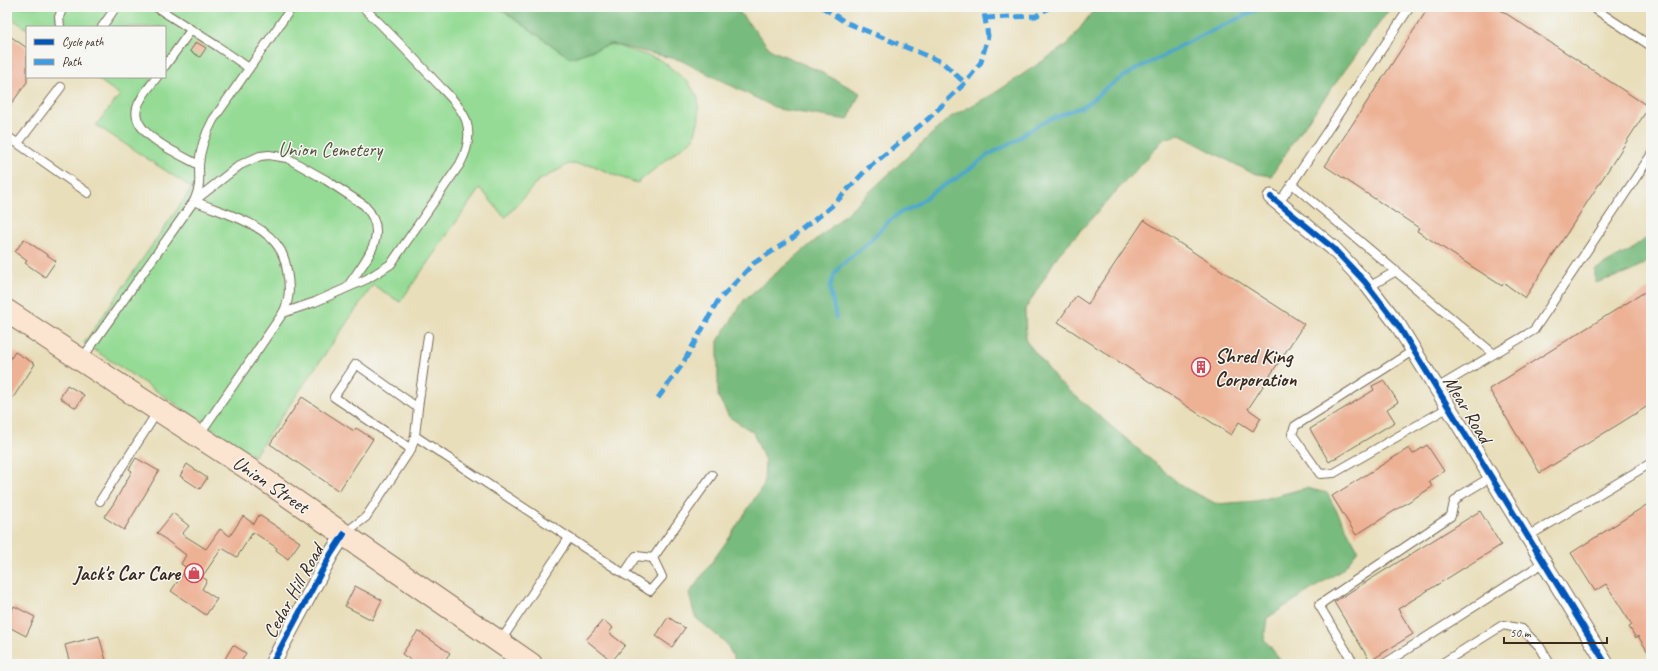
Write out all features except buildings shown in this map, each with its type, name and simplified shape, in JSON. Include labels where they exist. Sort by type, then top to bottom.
[{"type":"main road","name":"Union Street","points":[[7,311],[252,471],[531,664]]},
{"type":"street","name":"Mear Road","points":[[1275,200],[1333,248],[1369,287],[1398,325],[1543,563],[1600,662]]},
{"type":"street","name":"Cedar Hill Road","points":[[272,664],[331,554],[344,534]]},
{"type":"lane","points":[[60,26],[59,17],[63,7]]},
{"type":"lane","points":[[103,26],[116,7]]},
{"type":"lane","points":[[156,7],[249,68]]},
{"type":"lane","points":[[194,201],[200,182],[199,165],[203,142],[207,131],[292,7]]},
{"type":"lane","points":[[283,313],[315,302],[348,286],[367,279],[384,269],[396,257],[460,164],[467,148],[468,139],[466,121],[456,105],[403,46],[363,7]]},
{"type":"lane","points":[[1275,200],[1292,184],[1410,7]]},
{"type":"lane","points":[[1592,7],[1651,46]]},
{"type":"lane","points":[[166,65],[191,30]]},
{"type":"lane","points":[[156,78],[138,103],[136,109],[137,121],[147,134],[199,165]]},
{"type":"lane","points":[[18,143],[61,87]]},
{"type":"lane","points":[[7,136],[88,193]]},
{"type":"lane","points":[[1437,388],[1534,330],[1651,155]]},
{"type":"lane","points":[[81,360],[194,201],[230,171],[252,158],[260,156],[278,156],[299,164],[364,205],[369,210],[375,223],[376,236],[373,248],[348,286]]},
{"type":"lane","points":[[1292,184],[1494,354]]},
{"type":"lane","points":[[194,201],[256,227],[274,242],[281,251],[285,261],[288,276],[289,298],[283,313],[198,436]]},
{"type":"lane","points":[[1369,287],[1396,271]]},
{"type":"lane","points":[[344,534],[366,518],[411,449],[415,436],[428,336]]},
{"type":"lane","points":[[1414,350],[1295,426],[1292,434],[1320,474],[1334,473],[1449,407]]},
{"type":"lane","points":[[411,449],[334,397],[356,364],[418,408]]},
{"type":"lane","points":[[100,501],[159,411]]},
{"type":"lane","points":[[415,436],[650,591],[662,577],[653,558]]},
{"type":"lane","points":[[1527,537],[1651,463]]},
{"type":"lane","points":[[653,558],[712,475]]},
{"type":"lane","points":[[1354,664],[1319,605],[1451,516],[1454,502],[1461,495],[1490,477]]},
{"type":"lane","points":[[500,643],[569,538]]},
{"type":"lane","points":[[624,574],[636,556],[653,558]]},
{"type":"lane","points":[[1384,664],[1543,563]]},
{"type":"lane","points":[[1441,664],[1503,625],[1522,629],[1540,647],[1550,664]]},
{"type":"green space","name":"Union Cemetery","points":[[7,7],[498,7],[570,58],[611,44],[661,60],[688,82],[698,98],[699,118],[694,138],[637,183],[592,165],[569,164],[538,181],[505,218],[480,188],[400,302],[373,285],[254,456],[84,343],[192,188],[96,125],[120,95],[96,78],[166,78],[166,26],[26,26],[26,28],[7,15]]},
{"type":"green space","points":[[498,7],[735,7],[771,50],[819,71],[860,93],[848,120],[778,109],[680,60],[611,44],[570,58]]},
{"type":"green space","points":[[1096,7],[1391,7],[1297,136],[1271,176],[1252,173],[1180,135],[1164,139],[1058,255],[1025,310],[1026,341],[1059,382],[1183,487],[1217,504],[1256,501],[1306,488],[1327,493],[1358,550],[1342,570],[1267,618],[1264,639],[1284,664],[737,664],[726,643],[695,617],[689,594],[729,538],[764,484],[765,461],[753,432],[729,417],[718,396],[718,341],[744,300],[835,224],[949,118],[995,93],[1068,44]]},
{"type":"green space","points":[[1651,234],[1651,260],[1631,272],[1595,283],[1595,270],[1630,250]]},
{"type":"waterway","points":[[836,318],[830,288],[834,275],[840,266],[867,244],[888,222],[900,213],[916,205],[933,192],[959,177],[988,155],[1017,140],[1028,131],[1048,120],[1086,105],[1106,88],[1136,69],[1158,59],[1184,44],[1263,7]]},
{"type":"marked path","points":[[822,7],[845,22],[942,62],[965,83]]},
{"type":"marked path","points":[[658,398],[682,365],[718,301],[754,263],[790,240],[834,204],[867,169],[928,119],[965,83],[981,62],[988,36],[983,7]]},
{"type":"marked path","points":[[985,18],[1036,16],[1050,7]]},
{"type":"cycle path","points":[[1271,197],[1333,248],[1365,282],[1398,325],[1606,664]]},
{"type":"cycle path","points":[[272,664],[331,554],[344,534]]},
{"type":"place","name":"Shred King Corporation","points":[[1201,367]]},
{"type":"place","name":"Jack's Car Care","points":[[194,573]]}]
